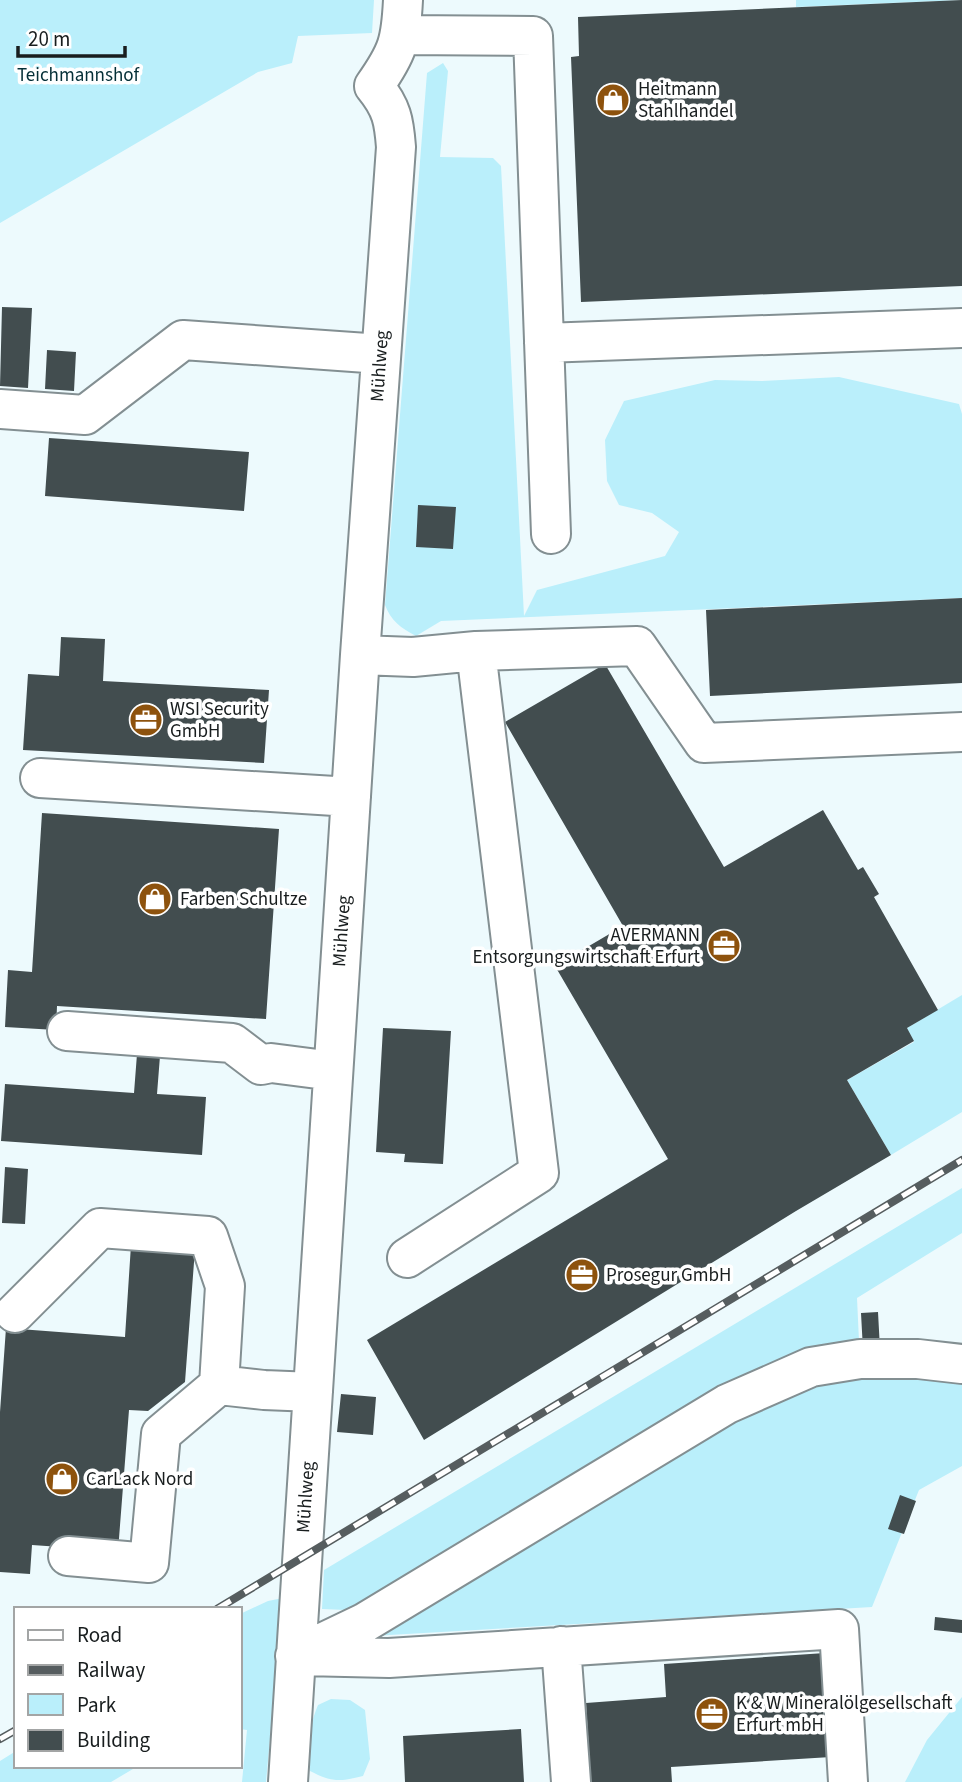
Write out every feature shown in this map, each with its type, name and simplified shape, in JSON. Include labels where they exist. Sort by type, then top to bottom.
[{"type":"street","name":"Mühlweg","points":[[288,1782],[360,655],[396,147],[394,120],[386,101],[374,86],[392,61],[402,18]]},
{"type":"street","points":[[402,18],[533,36],[551,534]]},
{"type":"street","points":[[544,343],[962,328]]},
{"type":"street","points":[[0,409],[85,415],[183,341],[381,354]]},
{"type":"street","points":[[360,655],[413,657],[476,651],[637,646],[704,743],[962,732]]},
{"type":"street","points":[[407,1258],[538,1173],[476,651]]},
{"type":"street","points":[[40,778],[351,797]]},
{"type":"street","points":[[67,1031],[232,1043],[261,1065],[271,1063],[333,1071]]},
{"type":"street","points":[[15,1313],[100,1228],[208,1236],[225,1286],[219,1385],[161,1434],[149,1563],[68,1556]]},
{"type":"street","points":[[295,1656],[363,1623],[727,1404],[811,1367],[860,1359],[918,1359],[962,1364]]},
{"type":"street","points":[[219,1385],[313,1392]]},
{"type":"street","points":[[295,1656],[389,1658],[839,1629],[848,1782]]},
{"type":"street","points":[[561,1646],[571,1782]]},
{"type":"green space","name":"Teichmannshof","points":[[0,0],[374,0],[372,33],[298,36],[292,63],[258,72],[0,223]]},
{"type":"green space","points":[[796,0],[962,0],[796,7]]},
{"type":"green space","points":[[443,63],[448,71],[440,157],[493,158],[501,166],[524,616],[537,590],[665,556],[679,532],[652,513],[619,505],[607,481],[605,440],[624,401],[715,380],[762,381],[839,377],[959,404],[962,414],[962,598],[441,621],[416,636],[397,624],[385,605],[427,73]]},
{"type":"green space","points":[[962,995],[962,1112],[891,1155],[847,1080],[914,1042],[907,1028]]},
{"type":"green space","points":[[962,1188],[962,1233],[857,1298],[859,1341],[460,1556],[346,1610],[322,1609],[324,1570]]},
{"type":"green space","points":[[860,1371],[962,1378],[962,1466],[919,1490],[872,1607],[355,1637],[788,1384]]},
{"type":"green space","points":[[283,1598],[266,1782],[242,1782],[247,1730],[242,1729],[242,1613],[268,1601]]},
{"type":"green space","points":[[962,1697],[962,1782],[905,1782],[927,1740]]},
{"type":"green space","points":[[331,1699],[350,1700],[365,1710],[370,1759],[363,1776],[336,1780],[310,1771],[309,1746],[313,1721],[318,1705]]},
{"type":"green space","points":[[14,1752],[14,1768],[135,1768],[111,1782],[0,1782],[0,1761]]},
{"type":"building","points":[[962,0],[962,286],[581,302],[571,57],[579,56],[578,17]]},
{"type":"building","points":[[2,307],[32,308],[28,388],[0,386]]},
{"type":"building","points":[[47,350],[76,352],[74,391],[45,389]]},
{"type":"building","points":[[49,438],[249,452],[244,511],[45,496]]},
{"type":"building","points":[[418,505],[456,507],[453,549],[416,547]]},
{"type":"building","points":[[962,598],[962,683],[710,696],[706,610]]},
{"type":"building","name":"WSI Security GmbH","points":[[61,637],[105,639],[103,681],[269,690],[264,763],[23,750],[28,674],[59,676]]},
{"type":"building","name":"AVERMANN Entsorgungswirtschaft Erfurt","points":[[605,664],[724,867],[823,810],[858,870],[863,867],[879,894],[874,897],[938,1010],[907,1028],[914,1041],[847,1080],[891,1155],[424,1440],[367,1340],[668,1159],[555,966],[623,926],[505,722]]},
{"type":"building","name":"Farben Schultze","points":[[42,813],[279,829],[266,1019],[57,1006],[56,1030],[5,1027],[8,970],[32,972]]},
{"type":"building","points":[[383,1028],[451,1031],[443,1164],[404,1162],[405,1154],[376,1152]]},
{"type":"building","points":[[137,1054],[160,1056],[157,1094],[206,1097],[202,1155],[1,1141],[5,1084],[134,1093]]},
{"type":"building","points":[[5,1167],[28,1169],[25,1224],[2,1223]]},
{"type":"building","name":"CarLack Nord","points":[[131,1245],[195,1249],[185,1382],[148,1411],[129,1410],[118,1551],[32,1545],[30,1574],[0,1572],[0,1412],[6,1328],[125,1337]]},
{"type":"building","points":[[878,1312],[880,1349],[863,1350],[861,1313]]},
{"type":"building","points":[[341,1394],[376,1397],[373,1435],[337,1432]]},
{"type":"building","points":[[900,1495],[916,1501],[904,1534],[888,1529]]},
{"type":"building","points":[[935,1617],[962,1620],[962,1633],[934,1630]]},
{"type":"building","points":[[825,1653],[831,1757],[671,1767],[672,1782],[591,1782],[586,1703],[666,1697],[664,1664]]},
{"type":"building","points":[[521,1729],[524,1782],[405,1782],[403,1736]]},
{"type":"railway","points":[[220,1607],[962,1160]]},
{"type":"railway","points":[[0,1739],[14,1731]]},
{"type":"place","name":"Heitmann Stahlhandel","points":[[613,100]]},
{"type":"place","name":"WSI Security GmbH","points":[[146,720]]},
{"type":"place","name":"Farben Schultze","points":[[155,899]]},
{"type":"place","name":"AVERMANN Entsorgungswirtschaft Erfurt","points":[[724,946]]},
{"type":"place","name":"Prosegur GmbH","points":[[582,1275]]},
{"type":"place","name":"CarLack Nord","points":[[62,1479]]},
{"type":"place","name":"K & W Mineralölgesellschaft Erfurt mbH","points":[[712,1714]]}]
